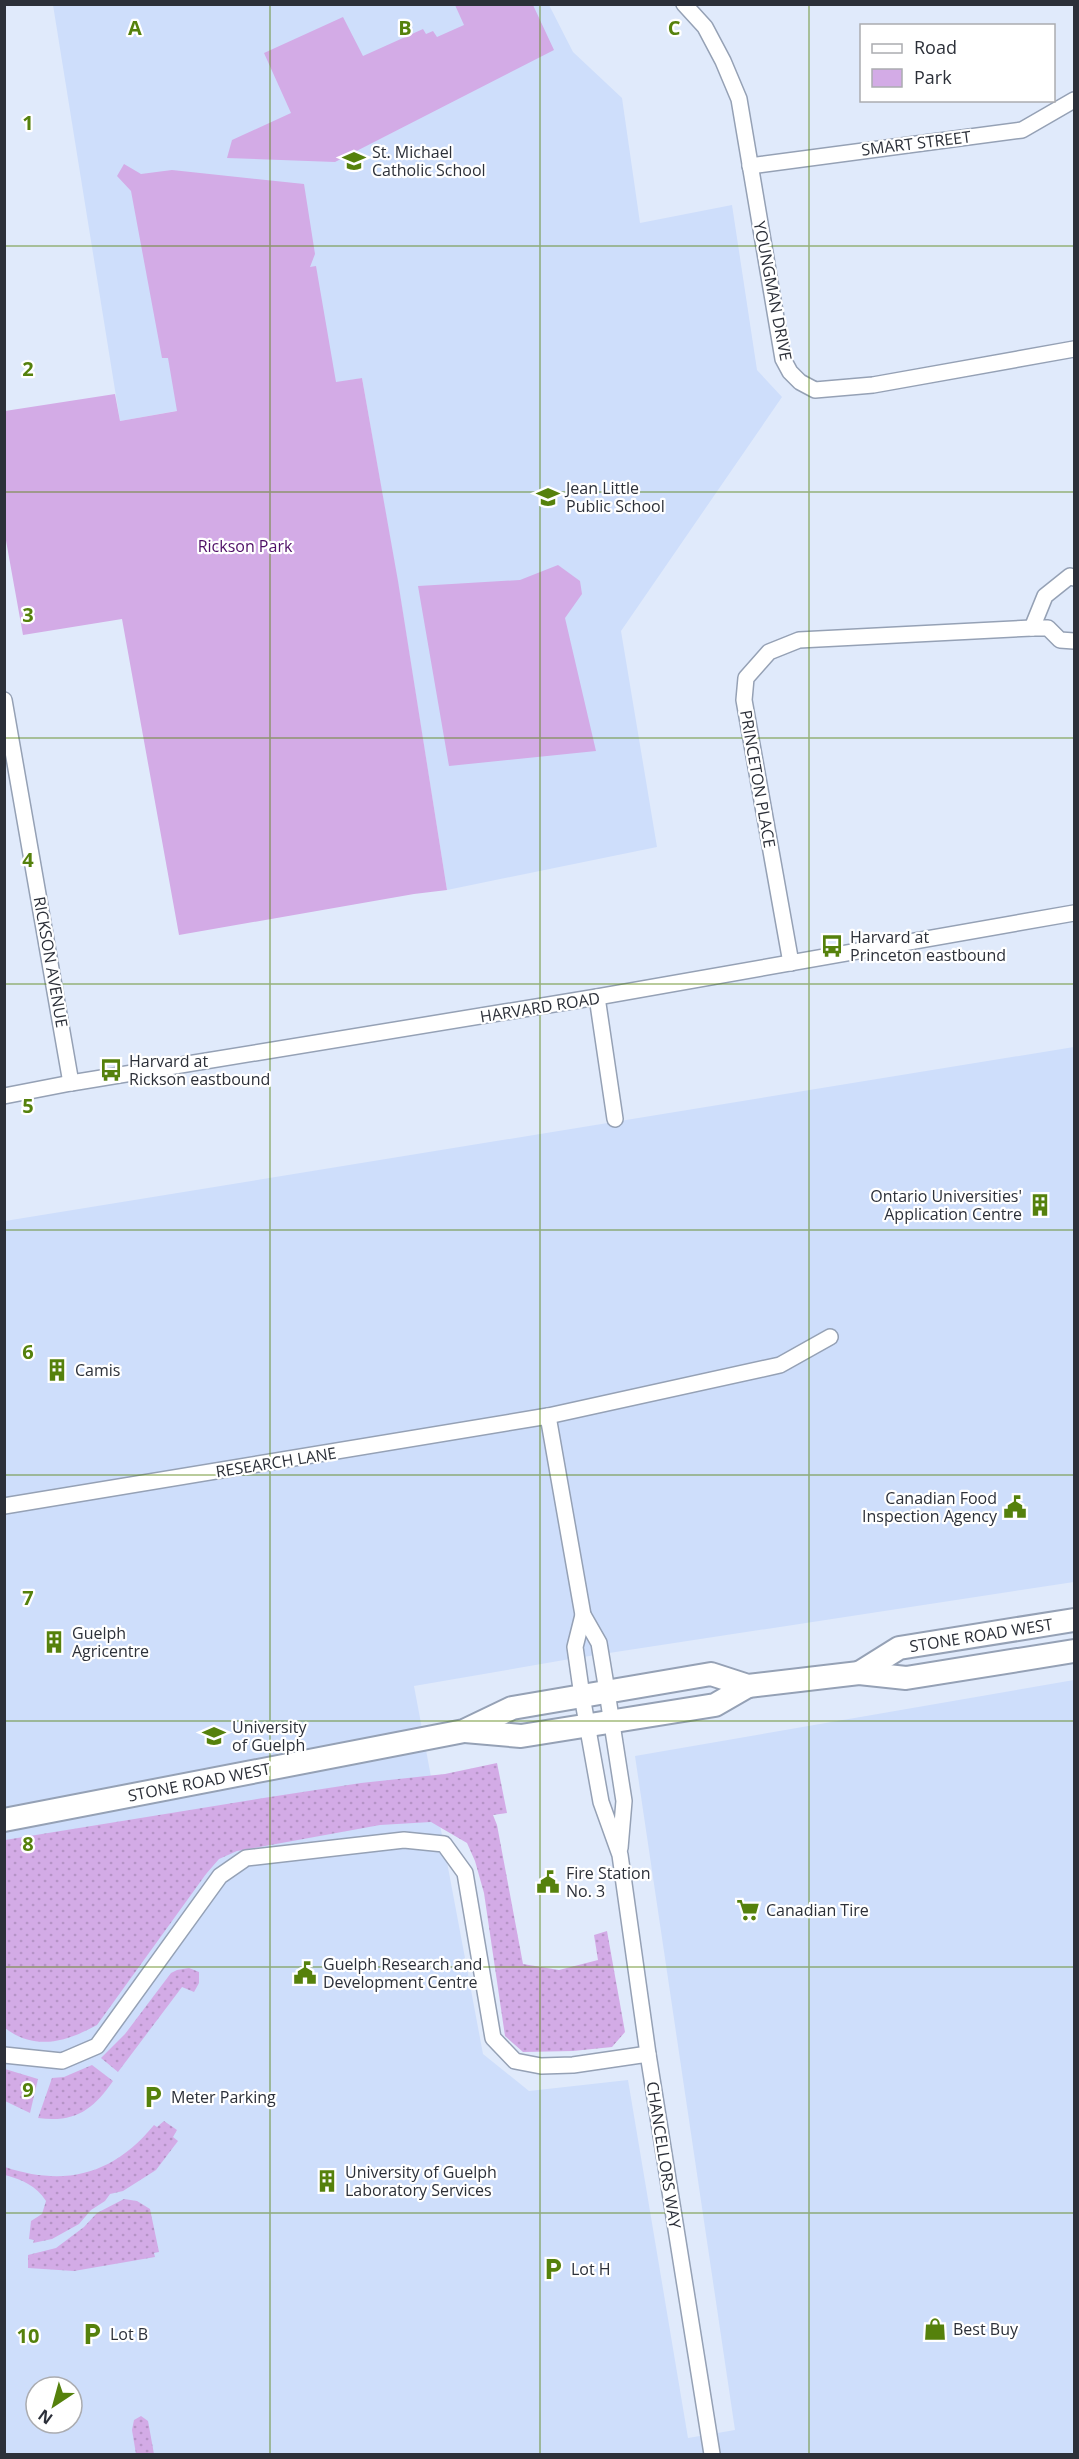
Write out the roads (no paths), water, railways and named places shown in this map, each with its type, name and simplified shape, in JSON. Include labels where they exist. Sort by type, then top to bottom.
[{"type":"main road","name":"STONE ROAD WEST","points":[[859,1673],[899,1648],[1074,1620]]},
{"type":"main road","name":"STONE ROAD WEST","points":[[4,1820],[464,1731],[512,1708],[585,1711],[609,1707],[715,1705],[748,1686],[859,1673],[906,1678],[1074,1651]]},
{"type":"main road","name":"STONE ROAD WEST","points":[[609,1707],[711,1674],[748,1686]]},
{"type":"street","name":"YOUNGMAN DRIVE","points":[[684,4],[705,27],[739,99],[783,359],[790,372],[800,382],[815,390],[873,385],[1074,349]]},
{"type":"street","name":"SMART STREET","points":[[750,166],[1022,130],[1074,100]]},
{"type":"street","points":[[1032,628],[1045,596],[1070,576],[1074,578]]},
{"type":"street","name":"PRINCETON PLACE","points":[[791,963],[744,700],[746,678],[769,652],[799,640],[1048,628],[1060,640],[1074,641]]},
{"type":"street","name":"RICKSON AVENUE","points":[[4,700],[11,769],[71,1083]]},
{"type":"street","name":"HARVARD ROAD","points":[[4,1096],[71,1083],[597,998],[1074,913]]},
{"type":"street","points":[[597,998],[615,1119]]},
{"type":"street","name":"RESEARCH LANE","points":[[4,1506],[548,1416],[780,1365],[830,1337]]},
{"type":"street","points":[[548,1416],[584,1615],[598,1643],[609,1707]]},
{"type":"street","points":[[584,1615],[575,1647],[585,1711]]},
{"type":"street","name":"CHANCELLORS WAY","points":[[609,1707],[624,1801],[620,1855]]},
{"type":"street","name":"CHANCELLORS WAY","points":[[585,1711],[601,1802],[620,1855],[708,2454]]},
{"type":"street","points":[[4,2055],[62,2061],[97,2046],[220,1876],[246,1858],[404,1840],[444,1844],[465,1874],[494,2038],[515,2061],[541,2066],[573,2065],[648,2054]]},
{"type":"place","name":"St. Michael Catholic School","points":[[354,161]]},
{"type":"place","name":"Jean Little Public School","points":[[548,497]]},
{"type":"place","name":"Harvard at Princeton eastbound","points":[[832,946]]},
{"type":"place","name":"Harvard at Rickson eastbound","points":[[111,1070]]},
{"type":"place","name":"Ontario Universities' Application Centre","points":[[1040,1205]]},
{"type":"place","name":"Camis","points":[[57,1370]]},
{"type":"place","name":"Canadian Food Inspection Agency","points":[[1015,1507]]},
{"type":"place","name":"Guelph Agricentre","points":[[54,1642]]},
{"type":"place","name":"University of Guelph","points":[[214,1736]]},
{"type":"place","name":"Fire Station No. 3","points":[[548,1882]]},
{"type":"place","name":"Canadian Tire","points":[[748,1910]]},
{"type":"place","name":"Guelph Research and Development Centre","points":[[305,1973]]},
{"type":"place","name":"Meter Parking","points":[[153,2097]]},
{"type":"place","name":"University of Guelph Laboratory Services","points":[[327,2181]]},
{"type":"place","name":"Lot H","points":[[553,2269]]},
{"type":"place","name":"Best Buy","points":[[935,2329]]},
{"type":"place","name":"Lot B","points":[[92,2334]]},
{"type":"park label","name":"Rickson Park","points":[[245,546]]}]
